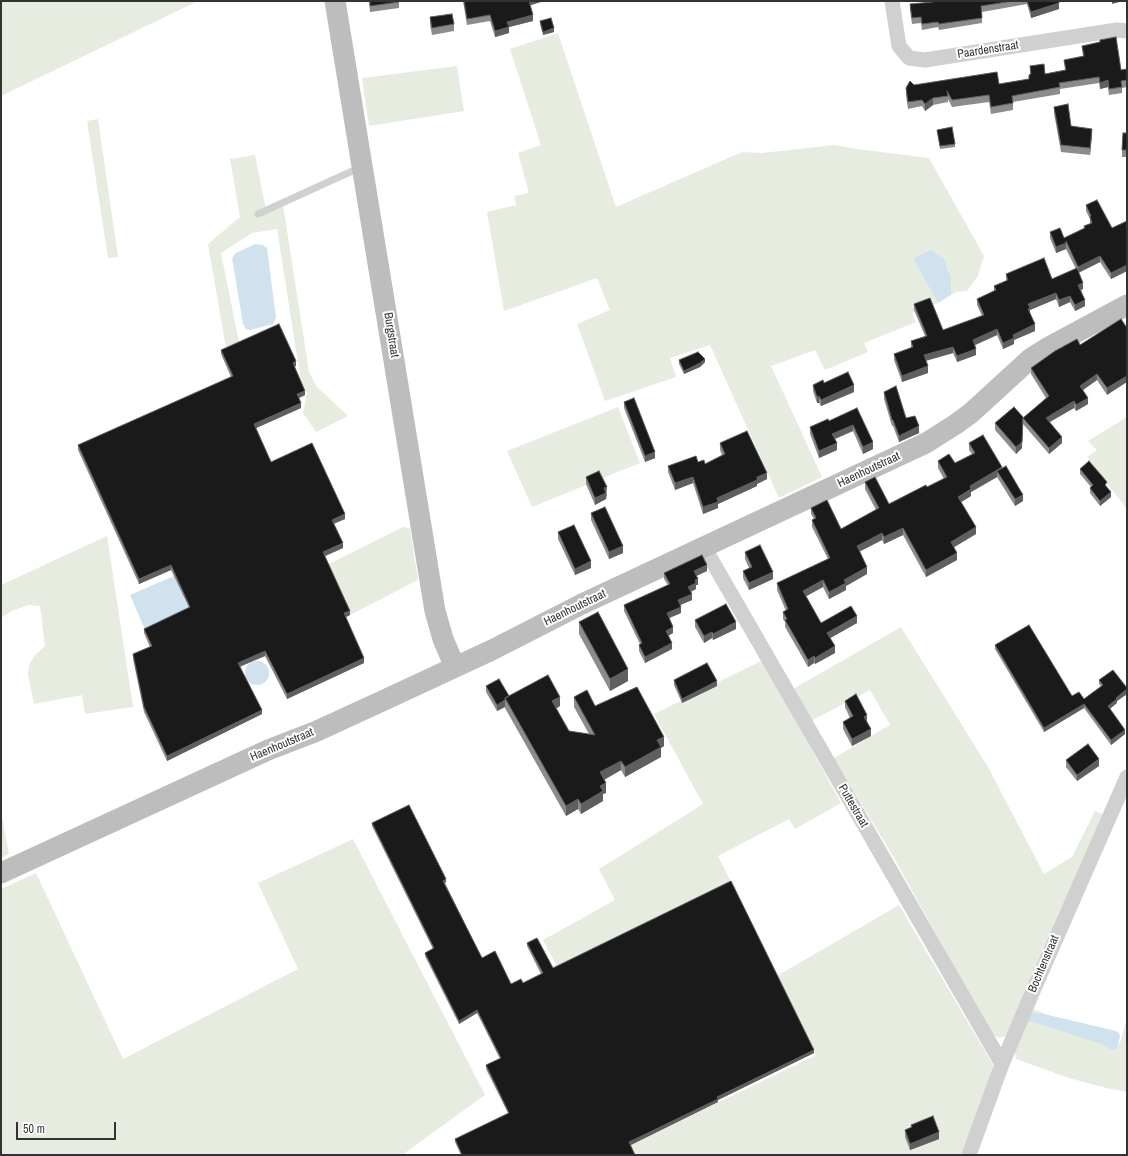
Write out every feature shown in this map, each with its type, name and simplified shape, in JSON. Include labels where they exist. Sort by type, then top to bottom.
[{"type":"street","name":"Burgstraat","points":[[336,1],[435,611],[443,639],[455,667]]},
{"type":"street","name":"Paardenstraat","points":[[892,1],[899,46],[909,58],[925,60],[1117,30],[1127,31]]},
{"type":"street","name":"Haenhoutstraat","points":[[1,873],[268,750],[317,731],[492,650],[576,607],[926,443],[971,413],[1030,359],[1056,343],[1127,305]]},
{"type":"street","name":"Puttestraat","points":[[704,547],[1002,1064]]},
{"type":"street","name":"Bochtenstraat","points":[[969,1155],[1002,1064],[1127,777]]},
{"type":"lane","points":[[258,214],[363,166]]},
{"type":"shaded area","points":[[1,1],[198,1],[1,96]]},
{"type":"shaded area","points":[[558,33],[616,207],[742,152],[762,153],[834,145],[929,158],[984,256],[978,276],[967,291],[956,292],[951,295],[951,276],[945,260],[913,259],[938,303],[912,313],[916,322],[864,343],[868,352],[825,370],[815,350],[771,366],[822,477],[779,498],[710,345],[670,358],[676,377],[605,401],[577,324],[610,310],[597,278],[504,311],[487,212],[516,205],[514,196],[529,193],[518,153],[541,145],[510,49]]},
{"type":"shaded area","points":[[457,66],[464,111],[369,126],[362,78]]},
{"type":"shaded area","points":[[98,119],[118,257],[108,258],[87,121]]},
{"type":"shaded area","points":[[255,155],[266,210],[283,205],[309,372],[317,387],[348,416],[316,432],[303,413],[307,393],[301,382],[277,229],[252,233],[221,253],[239,342],[226,348],[208,244],[240,217],[230,159]]},
{"type":"shaded area","points":[[618,407],[640,463],[532,507],[507,451]]},
{"type":"shaded area","points":[[1127,417],[1127,509],[1087,457],[1097,450],[1088,441]]},
{"type":"shaded area","points":[[403,527],[410,528],[418,580],[350,615],[327,565]]},
{"type":"shaded area","points":[[107,536],[133,707],[85,714],[82,695],[34,704],[28,675],[29,665],[35,655],[45,646],[40,606],[28,605],[12,611],[1,618],[1,585]]},
{"type":"shaded area","points":[[901,627],[988,767],[1044,874],[1072,857],[1095,811],[1103,814],[1006,1036],[999,1038],[993,1035],[988,1028],[894,858],[834,758],[890,725],[870,690],[811,721],[793,689]]},
{"type":"shaded area","points":[[763,660],[841,803],[795,829],[789,819],[718,856],[733,886],[559,970],[543,940],[615,900],[599,869],[703,804],[654,714]]},
{"type":"shaded area","points":[[1,811],[9,854],[1,858]]},
{"type":"shaded area","points":[[353,839],[485,1095],[402,1155],[1,1155],[1,889],[36,873],[123,1059],[298,969],[258,883]]},
{"type":"shaded area","points":[[899,905],[993,1065],[989,1084],[962,1155],[639,1155],[638,1153],[633,1155],[629,1146],[816,1055],[777,976]]},
{"type":"shaded area","points":[[1030,1008],[1120,1043],[1127,1018],[1127,1092],[1069,1078],[1016,1059],[1014,1050]]},
{"type":"water","points":[[255,244],[263,245],[267,248],[276,318],[273,324],[250,330],[246,329],[243,324],[232,258],[236,253]]},
{"type":"water","points":[[931,250],[945,260],[951,276],[951,295],[938,303],[913,259]]},
{"type":"water","points":[[174,576],[190,612],[146,632],[130,595]]},
{"type":"water","points":[[257,661],[265,665],[269,673],[265,681],[257,685],[249,681],[245,673],[249,665]]},
{"type":"water","points":[[1028,1012],[1044,1014],[1116,1031],[1119,1033],[1120,1037],[1116,1049],[1109,1049],[1107,1046],[1096,1042],[1037,1023],[1029,1022],[1025,1019]]},
{"type":"building","points":[[370,1],[399,1],[399,2],[370,6]]},
{"type":"building","points":[[464,1],[529,1],[533,15],[507,22],[509,27],[495,31],[490,15],[467,19]]},
{"type":"building","points":[[933,1],[1013,1],[981,6],[982,18],[939,24],[938,22],[922,24],[921,17],[912,18],[910,4]]},
{"type":"building","points":[[1027,1],[1059,1],[1059,3],[1031,12]]},
{"type":"building","points":[[452,14],[454,24],[432,28],[430,17]]},
{"type":"building","points":[[551,18],[554,28],[543,32],[540,21]]},
{"type":"building","points":[[1116,37],[1121,70],[1127,69],[1127,80],[1121,81],[1122,87],[1109,89],[1108,80],[1100,83],[1099,77],[1059,83],[1060,87],[1012,96],[1013,103],[991,107],[989,95],[952,100],[947,91],[948,96],[933,98],[925,104],[922,100],[908,102],[906,88],[910,81],[914,85],[997,72],[999,84],[1029,79],[1029,75],[1031,74],[1030,66],[1044,64],[1045,74],[1066,70],[1064,60],[1084,56],[1082,46]]},
{"type":"building","points":[[1068,104],[1071,126],[1092,129],[1090,148],[1061,145],[1054,107]]},
{"type":"building","points":[[952,127],[955,144],[940,146],[937,130]]},
{"type":"building","points":[[1123,133],[1127,133],[1127,150],[1122,150]]},
{"type":"building","points":[[1097,200],[1112,228],[1127,221],[1127,265],[1111,273],[1100,256],[1078,267],[1066,241],[1066,243],[1056,247],[1050,232],[1060,228],[1064,238],[1085,228],[1084,226],[1092,223],[1091,216],[1086,205]]},
{"type":"building","points":[[1044,258],[1052,279],[1077,268],[1083,283],[1078,285],[1085,300],[1075,305],[1070,296],[1059,300],[1056,293],[1028,304],[1030,308],[1028,309],[1035,324],[1013,335],[1014,338],[1003,343],[997,329],[973,340],[976,349],[957,356],[953,347],[924,355],[928,366],[902,376],[894,354],[913,347],[911,341],[927,336],[914,304],[930,298],[943,330],[984,315],[977,299],[996,290],[994,286],[1008,280],[1006,274]]},
{"type":"building","points":[[1121,319],[1127,328],[1127,376],[1107,388],[1097,374],[1080,386],[1088,398],[1076,405],[1074,401],[1046,418],[1062,437],[1049,448],[1023,418],[1049,396],[1031,368],[1055,351],[1077,339],[1080,345]]},
{"type":"building","points":[[279,324],[296,361],[293,363],[305,391],[297,394],[301,403],[254,424],[271,462],[312,443],[345,514],[332,520],[343,543],[323,552],[350,611],[344,613],[364,658],[287,694],[265,651],[238,663],[262,710],[167,756],[144,707],[133,654],[152,646],[144,629],[190,607],[171,565],[139,579],[78,445],[233,376],[221,350]]},
{"type":"building","points":[[698,352],[705,359],[684,371],[679,360]]},
{"type":"building","points":[[848,372],[854,385],[821,400],[819,396],[817,397],[813,385],[823,380],[824,383]]},
{"type":"building","points":[[896,386],[906,418],[915,416],[919,426],[899,436],[892,420],[884,392]]},
{"type":"building","points":[[634,398],[655,452],[645,456],[624,402]]},
{"type":"building","points":[[1014,407],[1023,417],[1022,442],[1016,447],[995,423]]},
{"type":"building","points":[[857,408],[873,442],[863,447],[853,425],[832,434],[837,443],[819,451],[810,427],[828,419],[829,421]]},
{"type":"building","points":[[747,431],[767,473],[757,477],[757,480],[717,498],[718,502],[703,507],[693,477],[675,483],[668,466],[696,456],[698,462],[704,460],[705,464],[725,454],[720,443]]},
{"type":"building","points":[[983,435],[1002,467],[970,486],[971,489],[958,497],[976,527],[951,542],[957,553],[926,570],[903,528],[884,537],[882,533],[857,546],[867,567],[844,580],[846,583],[829,592],[823,580],[803,591],[821,623],[851,606],[857,616],[827,633],[835,646],[815,658],[814,656],[808,660],[785,620],[787,619],[783,612],[788,609],[777,583],[830,558],[812,520],[816,518],[811,508],[827,500],[841,529],[879,508],[865,482],[875,477],[889,504],[926,485],[927,487],[947,477],[938,461],[949,454],[955,463],[975,453],[969,443]]},
{"type":"building","points":[[1089,461],[1107,482],[1105,485],[1111,492],[1100,501],[1090,488],[1093,485],[1080,469]]},
{"type":"building","points":[[1006,466],[1023,495],[1015,499],[997,471]]},
{"type":"building","points":[[599,471],[607,487],[604,488],[606,493],[595,498],[586,477]]},
{"type":"building","points":[[605,507],[623,546],[609,552],[591,513]]},
{"type":"building","points":[[574,525],[591,561],[575,569],[558,532]]},
{"type":"building","points":[[760,545],[773,572],[749,583],[743,571],[752,567],[745,552]]},
{"type":"building","points":[[702,555],[707,565],[694,571],[698,579],[695,580],[696,583],[688,587],[692,594],[678,600],[681,607],[667,613],[673,627],[666,631],[672,643],[645,657],[639,645],[642,643],[624,605],[670,584],[664,573]]},
{"type":"building","points":[[726,604],[736,622],[713,634],[712,632],[704,636],[695,620]]},
{"type":"building","points":[[598,612],[628,669],[610,679],[579,622]]},
{"type":"building","points":[[1029,625],[1072,696],[1079,692],[1084,699],[1103,685],[1099,680],[1113,670],[1127,689],[1108,706],[1125,730],[1111,740],[1084,704],[1044,728],[995,645]]},
{"type":"building","points":[[707,663],[717,681],[682,699],[674,680]]},
{"type":"building","points":[[548,675],[560,697],[552,701],[569,731],[595,735],[574,697],[587,690],[595,706],[637,687],[664,737],[657,740],[661,747],[625,767],[621,761],[600,772],[606,783],[600,786],[603,791],[581,804],[578,799],[566,806],[505,698]]},
{"type":"building","points":[[499,679],[509,696],[497,705],[486,686]]},
{"type":"building","points":[[856,694],[867,715],[864,717],[871,729],[852,739],[843,722],[853,716],[845,701]]},
{"type":"building","points":[[1088,744],[1099,759],[1077,775],[1066,760]]},
{"type":"building","points":[[409,805],[446,879],[443,881],[482,958],[495,951],[511,984],[521,979],[523,983],[543,973],[527,943],[537,938],[553,968],[731,881],[814,1050],[629,1142],[635,1155],[462,1155],[455,1139],[509,1113],[486,1065],[501,1058],[477,1010],[459,1021],[425,953],[434,948],[372,823]]},
{"type":"building","points":[[933,1116],[939,1132],[910,1144],[905,1130],[912,1127],[911,1125]]}]
